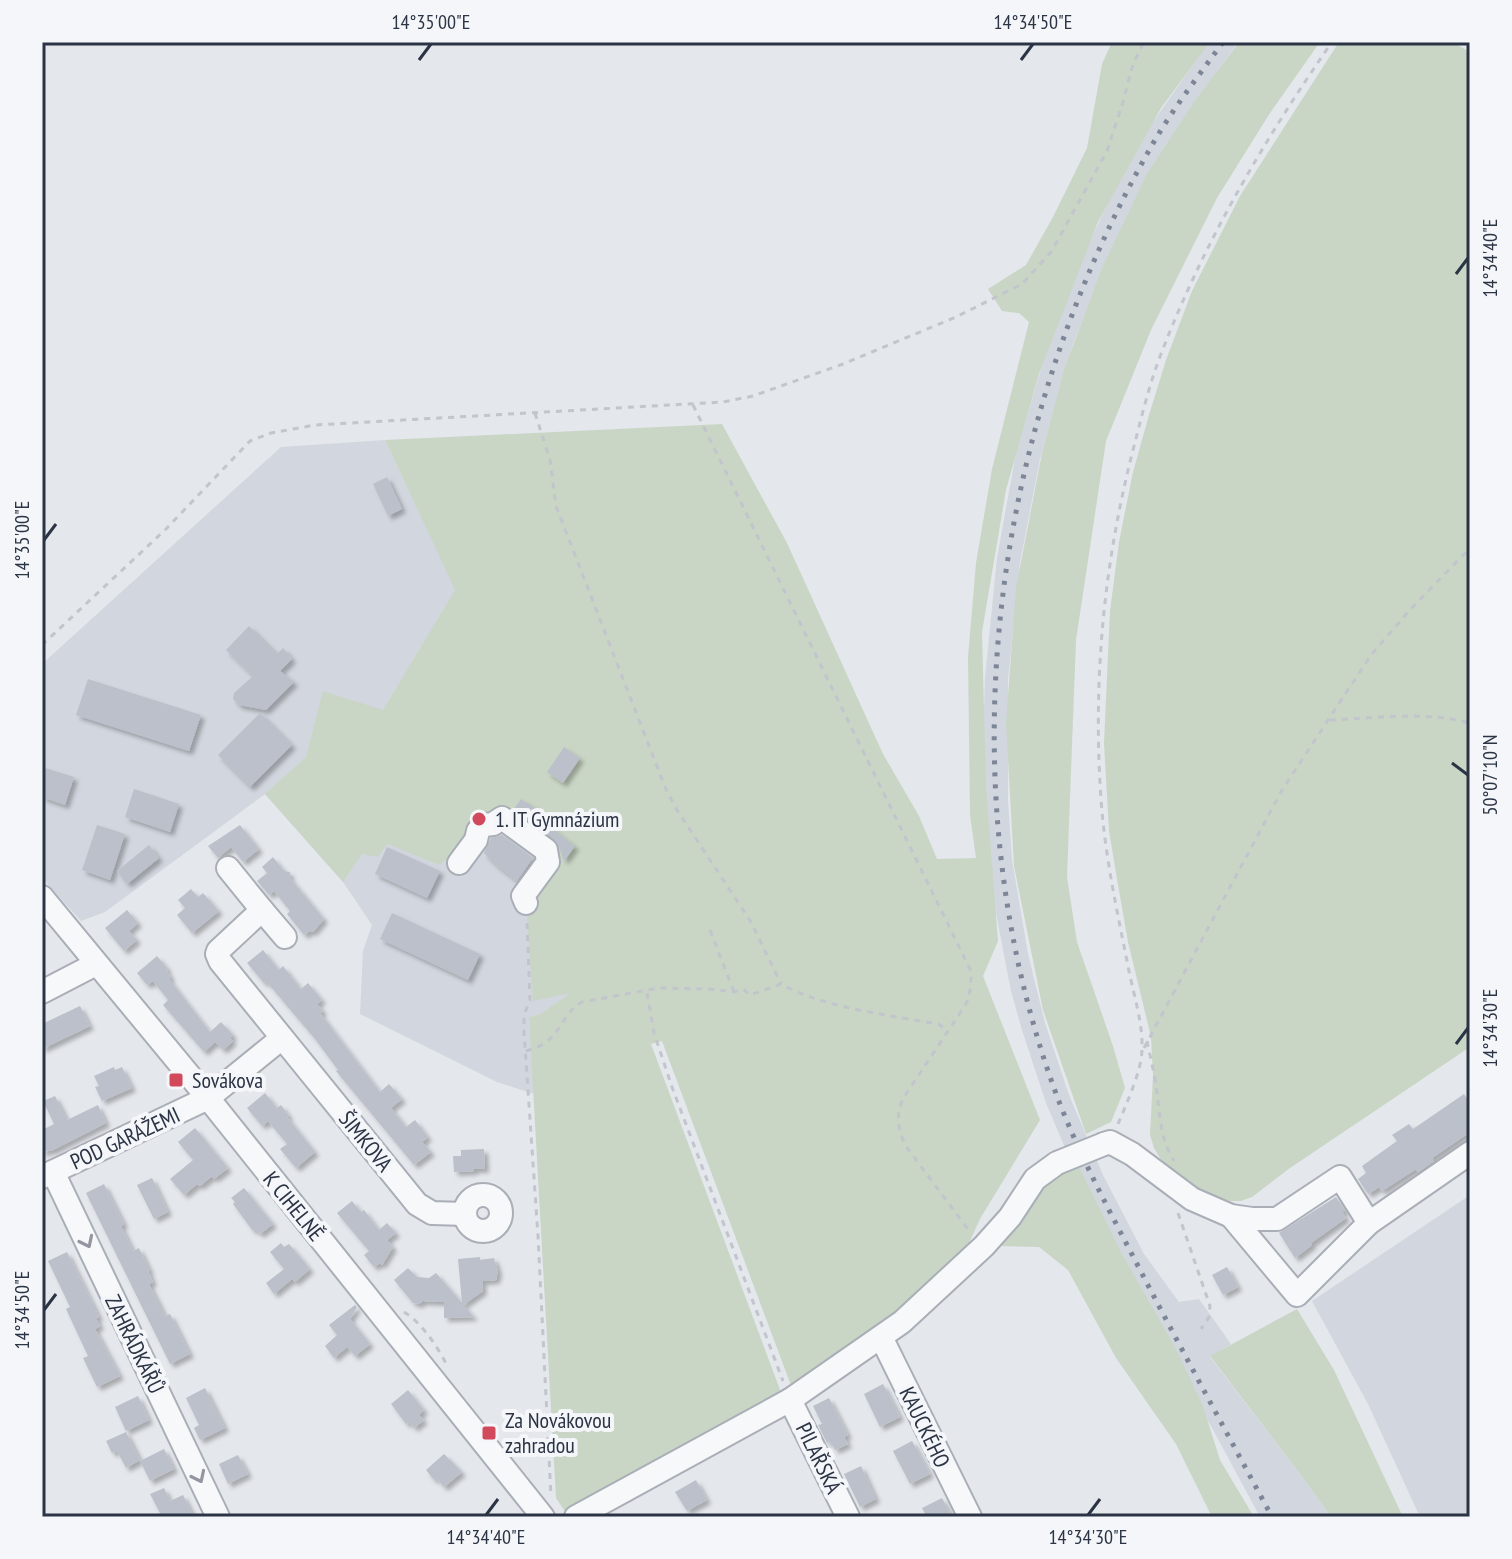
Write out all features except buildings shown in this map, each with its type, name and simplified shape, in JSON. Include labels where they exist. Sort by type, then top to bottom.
[{"type":"street","points":[[459,863],[476,840],[478,831],[484,825],[502,818],[546,850],[548,862],[523,896],[526,903]]},
{"type":"street","points":[[228,868],[285,937]]},
{"type":"street","name":"K CIHELNĚ","points":[[42,897],[547,1509]]},
{"type":"street","name":"ŠIMKOVA","points":[[262,910],[221,947],[217,954],[220,961],[417,1204],[432,1213],[465,1214]]},
{"type":"street","points":[[42,992],[96,964]]},
{"type":"street","points":[[208,1098],[282,1038]]},
{"type":"street","name":"POD GARÁŽEMI","points":[[48,1174],[208,1098]]},
{"type":"street","points":[[576,1517],[790,1400],[881,1337],[911,1315],[984,1246],[1010,1217],[1035,1179],[1057,1163],[1107,1143],[1171,1172],[1192,1199],[1231,1216],[1277,1219],[1340,1177],[1369,1223]]},
{"type":"street","points":[[1231,1216],[1297,1295],[1369,1223],[1470,1153]]},
{"type":"street","name":"ZAHRÁDKÁŘŮ","points":[[48,1174],[218,1517]]},
{"type":"street","name":"KAUCKÉHO","points":[[881,1337],[970,1517]]},
{"type":"street","name":"PILAŘSKÁ","points":[[790,1400],[848,1517]]},
{"type":"path","points":[[42,645],[165,530],[250,441],[271,433],[315,425],[723,402],[753,396],[843,364],[956,317],[1022,284],[1051,252],[1107,151],[1133,64],[1144,42]]},
{"type":"path","points":[[1142,1051],[1109,869],[1101,802],[1098,741],[1100,650],[1113,539],[1141,417],[1161,355],[1192,281],[1223,217],[1265,143],[1332,42]]},
{"type":"path","points":[[693,405],[970,969],[972,982],[966,1004],[899,1105],[897,1119],[905,1145],[970,1232],[984,1246]]},
{"type":"path","points":[[535,413],[550,460],[556,506],[665,787],[751,922],[781,984],[809,997],[938,1024],[948,1031]]},
{"type":"path","points":[[1107,1143],[1130,1096],[1142,1051],[1282,790],[1371,655],[1470,548]]},
{"type":"path","points":[[1329,720],[1429,717],[1470,723]]},
{"type":"path","points":[[526,903],[530,1000],[524,1015],[538,1236],[547,1509]]},
{"type":"path","points":[[710,930],[734,992]]},
{"type":"path","points":[[526,1051],[546,1042],[565,1016],[582,1002],[659,988],[734,992],[743,989],[750,995],[781,984]]},
{"type":"path","points":[[646,991],[654,1033],[672,1087],[790,1400]]},
{"type":"path","points":[[1147,1041],[1164,1141],[1172,1158],[1171,1172],[1210,1306],[1209,1317],[1201,1329]]},
{"type":"shaded area","points":[[1209,42],[1238,42],[1201,94],[1096,286],[1073,344],[1040,459],[1020,562],[1008,679],[1008,800],[1012,860],[1028,954],[1045,1023],[1069,1095],[1103,1175],[1144,1254],[1179,1302],[1199,1299],[1231,1344],[1210,1357],[1331,1517],[1260,1517],[1081,1185],[1046,1103],[1022,1030],[1011,991],[988,862],[983,741],[985,678],[997,558],[1016,453],[1051,336],[1074,276],[1107,205],[1146,132]]},
{"type":"shaded area","points":[[385,440],[455,589],[613,680],[688,958],[574,992],[540,1014],[529,1017],[534,1094],[497,1082],[360,1014],[363,951],[372,925],[343,882],[265,794],[105,912],[81,921],[42,878],[42,664],[281,447]]},
{"type":"shaded area","points":[[1470,1195],[1470,1517],[1420,1517],[1368,1404],[1312,1301]]},
{"type":"green space","points":[[1112,42],[1210,42],[1161,108],[1098,222],[1039,374],[1006,490],[982,632],[986,786],[998,941],[983,976],[1040,1120],[980,1219],[964,1254],[898,1315],[792,1388],[662,1041],[651,1044],[782,1395],[566,1513],[556,1498],[529,1017],[540,1014],[571,993],[533,1001],[526,903],[546,850],[501,818],[439,865],[387,844],[378,857],[362,854],[343,882],[265,794],[306,757],[323,691],[383,710],[455,590],[385,440],[722,424],[787,543],[883,754],[919,816],[937,859],[976,858],[970,815],[968,657],[976,563],[992,469],[1029,322],[1019,313],[1002,311],[988,289],[1026,265],[1053,217],[1087,148],[1102,64]]},
{"type":"green space","points":[[1239,42],[1320,42],[1270,113],[1217,198],[1151,330],[1106,441],[1076,640],[1067,877],[1077,942],[1125,1088],[1111,1122],[1086,1134],[1043,1010],[1014,866],[1006,723],[1016,588],[1042,453],[1065,367],[1102,268],[1147,174],[1194,102]]},
{"type":"green space","points":[[1339,42],[1452,42],[1470,52],[1470,1047],[1252,1197],[1230,1201],[1203,1194],[1163,1163],[1150,1135],[1151,1037],[1128,942],[1109,831],[1104,743],[1110,611],[1133,472],[1166,360],[1192,291],[1240,196]]},
{"type":"green space","points":[[1079,1167],[1122,1254],[1177,1351],[1203,1406],[1220,1460],[1254,1517],[1212,1517],[1176,1444],[1116,1358],[1068,1270],[1039,1247],[999,1246],[1046,1182]]},
{"type":"green space","points":[[1297,1309],[1334,1370],[1403,1517],[1331,1517],[1210,1356]]},
{"type":"railway","points":[[1223,42],[1155,140],[1099,250],[1054,366],[1021,487],[1001,610],[994,734],[1001,858],[1022,980],[1058,1099],[1106,1203],[1272,1517]]},
{"type":"place","name":"1. IT Gymnázium","points":[[479,819]]},
{"type":"place","name":"Sovákova","points":[[176,1080]]},
{"type":"place","name":"Za Novákovou zahradou","points":[[489,1433]]}]
